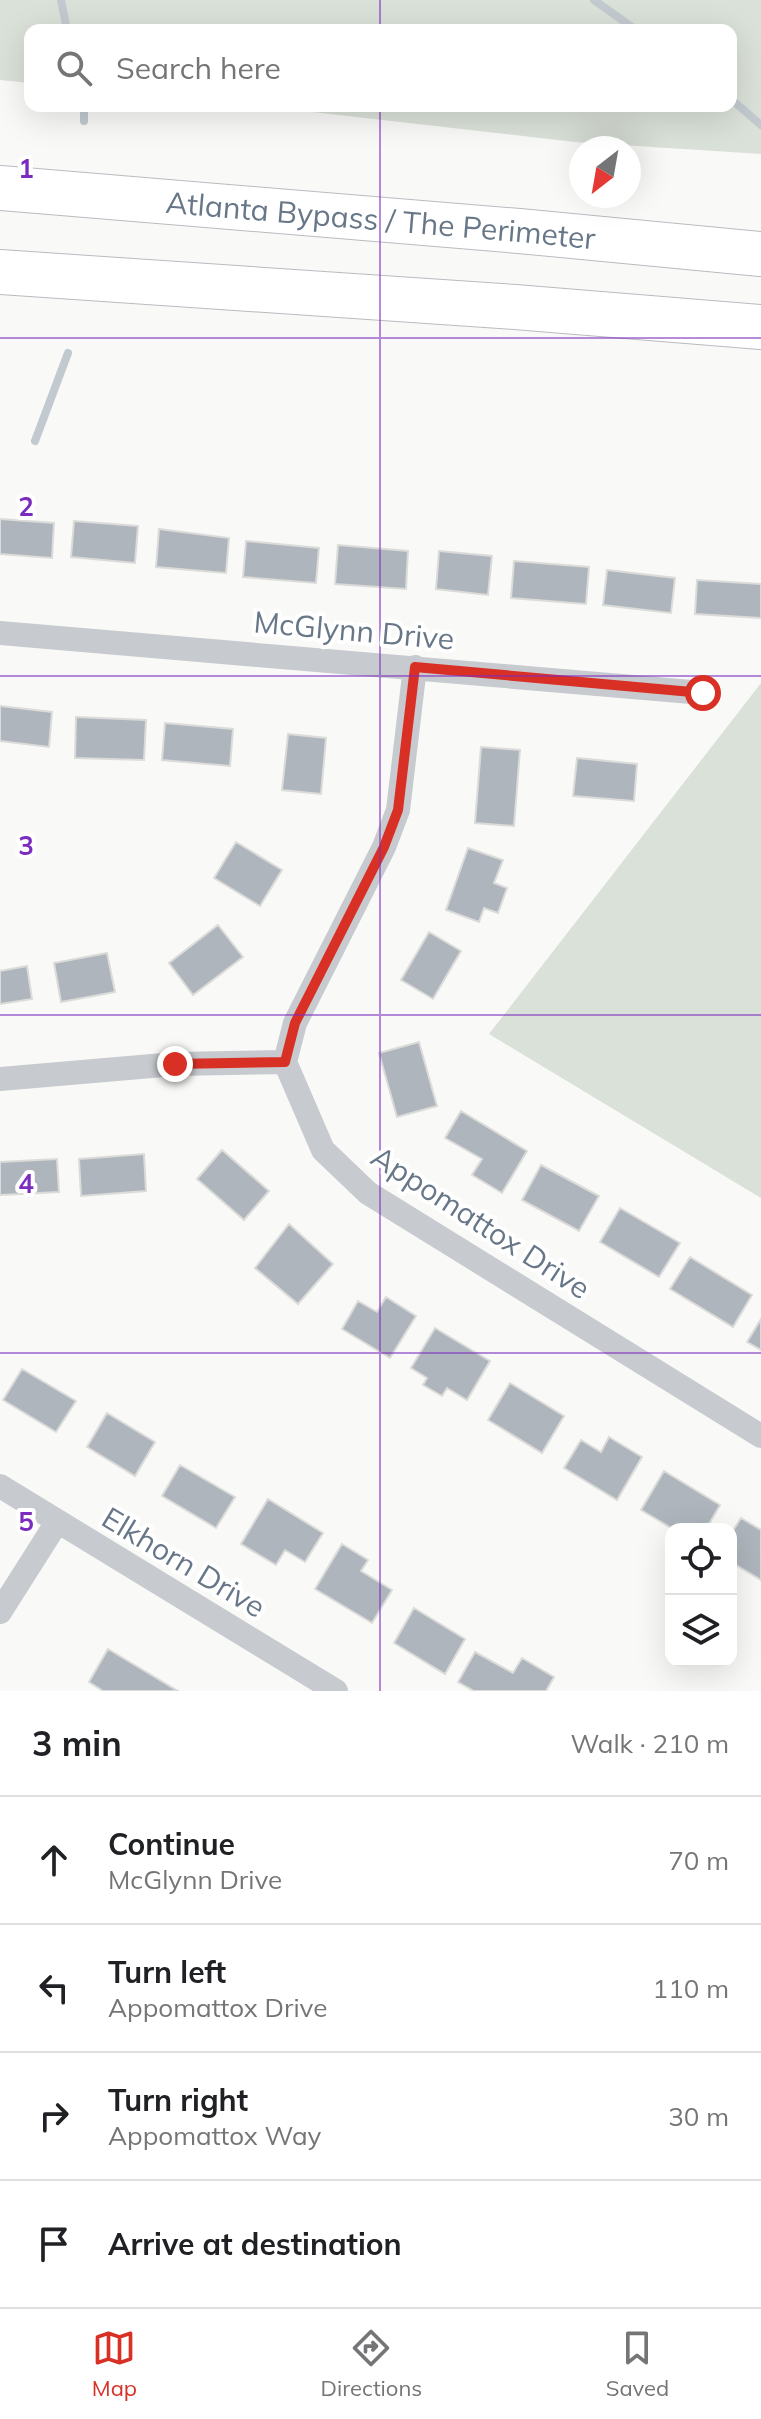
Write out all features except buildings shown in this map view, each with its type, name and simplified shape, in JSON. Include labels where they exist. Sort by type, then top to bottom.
[{"type":"highway","name":"Atlanta Bypass / The Perimeter","points":[[0,188],[761,254]]},
{"type":"highway","points":[[0,272],[761,327]]},
{"type":"street","name":"McGlynn Drive","points":[[0,633],[703,693]]},
{"type":"street","points":[[0,1079],[175,1064],[285,1062],[295,1023],[384,847],[398,810],[415,667]]},
{"type":"street","name":"Appomattox Drive","points":[[285,1062],[323,1150],[368,1193],[761,1436]]},
{"type":"street","name":"Elkhorn Drive","points":[[0,1486],[336,1691]]},
{"type":"street","points":[[0,1612],[57,1522]]},
{"type":"shaded area","points":[[0,0],[761,0],[761,154],[641,146],[641,136],[569,136],[569,141],[312,112],[737,112],[737,24],[24,24],[24,82],[0,80]]},
{"type":"shaded area","points":[[761,683],[761,1198],[489,1034]]},
{"type":"waterway","points":[[61,0],[66,24]]},
{"type":"waterway","points":[[594,0],[628,24]]},
{"type":"waterway","points":[[737,104],[761,125]]},
{"type":"waterway","points":[[84,112],[84,121]]},
{"type":"waterway","points":[[35,441],[68,353]]},
{"type":"route","points":[[175,1064],[285,1062],[295,1023],[384,847],[398,810],[415,667],[703,693]]}]
